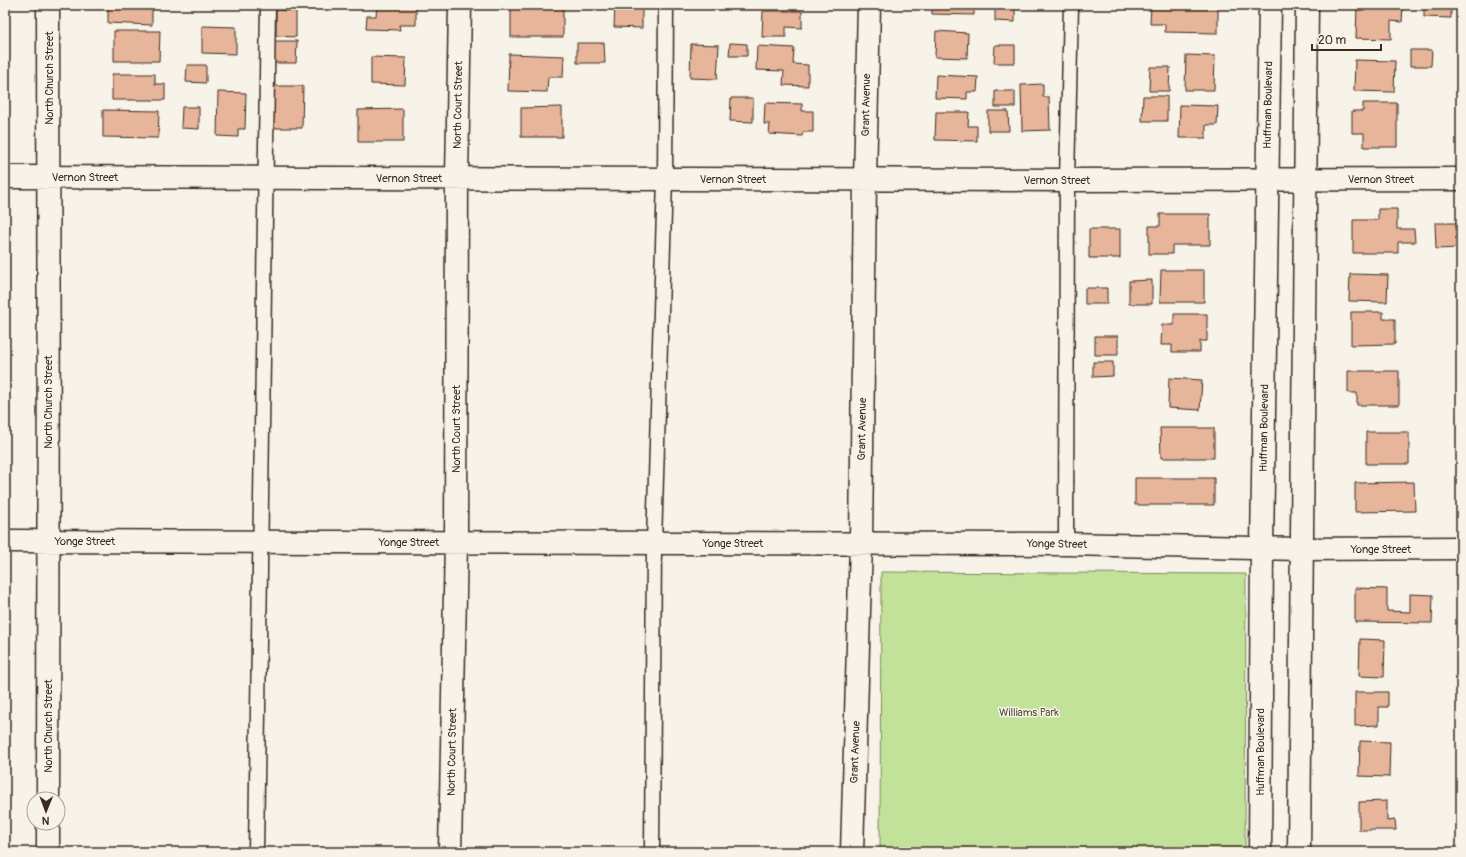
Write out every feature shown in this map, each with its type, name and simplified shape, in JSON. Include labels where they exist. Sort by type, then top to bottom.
[{"type":"street","name":"North Church Street","points":[[48,5],[50,177],[48,791]]},
{"type":"street","name":"North Court Street","points":[[450,852],[456,542],[457,178],[460,5]]},
{"type":"street","name":"Grant Avenue","points":[[852,852],[861,543],[865,180],[869,5]]},
{"type":"street","name":"Huffman Boulevard","points":[[1260,852],[1262,548],[1270,5]]},
{"type":"street","points":[[1299,852],[1307,5]]},
{"type":"street","name":"Vernon Street","points":[[5,177],[865,180],[1461,179]]},
{"type":"street","name":"Yonge Street","points":[[5,541],[861,543],[1066,544],[1302,549],[1461,548]]},
{"type":"street","points":[[48,831],[48,852]]},
{"type":"lane","points":[[256,852],[268,5]]},
{"type":"lane","points":[[652,852],[654,543],[664,179],[666,5]]},
{"type":"lane","points":[[1066,544],[1067,180],[1071,5]]},
{"type":"green space","name":"Williams Park","points":[[881,572],[1246,574],[1245,852],[880,852]]},
{"type":"building","points":[[108,5],[152,5],[152,25],[108,23]]},
{"type":"building","points":[[377,5],[416,5],[416,25],[399,25],[400,30],[366,29],[367,16],[376,16]]},
{"type":"building","points":[[615,5],[642,5],[642,28],[614,27]]},
{"type":"building","points":[[932,5],[974,5],[974,15],[932,14]]},
{"type":"building","points":[[995,5],[1015,5],[1015,22],[995,21]]},
{"type":"building","points":[[1151,5],[1218,5],[1218,33],[1165,32],[1165,24],[1150,24]]},
{"type":"building","points":[[1357,5],[1403,5],[1402,22],[1391,21],[1391,39],[1356,38]]},
{"type":"building","points":[[1424,5],[1451,5],[1451,18],[1424,17]]},
{"type":"building","points":[[511,7],[563,7],[563,37],[511,37]]},
{"type":"building","points":[[276,10],[296,11],[296,37],[276,36]]},
{"type":"building","points":[[763,11],[802,11],[802,28],[786,27],[786,37],[762,37]]},
{"type":"building","points":[[202,26],[236,27],[236,54],[202,53]]},
{"type":"building","points":[[114,31],[160,31],[159,61],[114,61]]},
{"type":"building","points":[[936,31],[968,33],[967,58],[935,57]]},
{"type":"building","points":[[274,41],[297,41],[296,63],[274,63]]},
{"type":"building","points":[[577,43],[604,43],[605,63],[577,63]]},
{"type":"building","points":[[730,43],[747,44],[747,56],[729,56]]},
{"type":"building","points":[[691,44],[719,45],[717,79],[690,78]]},
{"type":"building","points":[[995,45],[1015,45],[1015,63],[994,63]]},
{"type":"building","points":[[757,46],[794,48],[793,64],[808,65],[808,86],[783,85],[784,71],[756,70]]},
{"type":"building","points":[[1410,50],[1432,50],[1431,66],[1410,66]]},
{"type":"building","points":[[509,54],[564,56],[563,77],[548,77],[547,92],[508,91]]},
{"type":"building","points":[[1186,55],[1215,56],[1214,90],[1185,90]]},
{"type":"building","points":[[371,57],[406,58],[405,85],[371,84]]},
{"type":"building","points":[[1355,60],[1395,61],[1394,92],[1354,91]]},
{"type":"building","points":[[187,65],[206,65],[206,83],[186,82]]},
{"type":"building","points":[[1150,67],[1170,67],[1169,91],[1149,91]]},
{"type":"building","points":[[112,74],[155,74],[155,84],[165,84],[165,100],[112,100]]},
{"type":"building","points":[[936,75],[978,77],[977,92],[967,92],[967,99],[935,98]]},
{"type":"building","points":[[1043,84],[1043,97],[1049,97],[1050,130],[1022,131],[1021,85]]},
{"type":"building","points":[[273,86],[303,86],[302,128],[272,128]]},
{"type":"building","points":[[995,91],[1015,91],[1015,107],[995,107]]},
{"type":"building","points":[[218,92],[246,93],[245,129],[238,129],[238,137],[217,136]]},
{"type":"building","points":[[1143,96],[1167,96],[1167,121],[1142,121]]},
{"type":"building","points":[[731,98],[753,98],[753,122],[730,121]]},
{"type":"building","points":[[765,103],[802,104],[802,111],[813,111],[813,132],[803,132],[802,136],[769,134],[770,124],[764,124]]},
{"type":"building","points":[[1363,103],[1397,103],[1397,147],[1364,147],[1364,133],[1352,133],[1352,111],[1363,111]]},
{"type":"building","points":[[1180,105],[1218,106],[1217,125],[1206,125],[1206,138],[1179,138]]},
{"type":"building","points":[[182,107],[199,107],[199,129],[181,128]]},
{"type":"building","points":[[562,107],[562,137],[521,137],[521,108]]},
{"type":"building","points":[[403,109],[403,142],[358,142],[358,110]]},
{"type":"building","points":[[103,110],[159,111],[158,138],[103,137]]},
{"type":"building","points":[[988,111],[1008,111],[1009,131],[988,131]]},
{"type":"building","points":[[936,112],[969,112],[968,126],[977,126],[977,141],[935,140]]},
{"type":"building","points":[[1378,209],[1397,209],[1397,229],[1414,229],[1415,242],[1398,242],[1398,253],[1353,253],[1353,220],[1378,220]]},
{"type":"building","points":[[1160,214],[1210,214],[1210,245],[1172,245],[1172,254],[1149,254],[1149,226],[1160,226]]},
{"type":"building","points":[[1435,223],[1458,223],[1458,248],[1436,249]]},
{"type":"building","points":[[1089,229],[1120,229],[1120,258],[1089,258]]},
{"type":"building","points":[[1161,270],[1204,270],[1204,302],[1160,302]]},
{"type":"building","points":[[1350,274],[1388,275],[1387,302],[1349,301]]},
{"type":"building","points":[[1152,280],[1152,304],[1129,304],[1129,281]]},
{"type":"building","points":[[1085,288],[1107,288],[1107,304],[1085,304]]},
{"type":"building","points":[[1351,312],[1383,312],[1383,319],[1395,319],[1395,344],[1351,345]]},
{"type":"building","points":[[1174,314],[1207,314],[1207,341],[1200,341],[1200,352],[1172,352],[1172,345],[1161,345],[1162,325],[1174,325]]},
{"type":"building","points":[[1095,336],[1118,336],[1118,355],[1095,355]]},
{"type":"building","points":[[1093,362],[1113,362],[1113,376],[1093,377]]},
{"type":"building","points":[[1348,371],[1399,371],[1399,405],[1357,405],[1357,393],[1348,393]]},
{"type":"building","points":[[1169,378],[1202,380],[1200,410],[1168,408]]},
{"type":"building","points":[[1160,428],[1214,428],[1214,458],[1161,458]]},
{"type":"building","points":[[1366,432],[1409,432],[1409,464],[1366,464]]},
{"type":"building","points":[[1135,478],[1214,478],[1214,505],[1135,505]]},
{"type":"building","points":[[1414,482],[1415,511],[1355,512],[1355,483]]},
{"type":"building","points":[[1355,588],[1387,589],[1387,611],[1410,612],[1410,594],[1433,595],[1432,623],[1355,622]]},
{"type":"building","points":[[1360,639],[1385,640],[1384,677],[1359,676]]},
{"type":"building","points":[[1355,692],[1388,692],[1388,707],[1379,707],[1379,725],[1355,726]]},
{"type":"building","points":[[1360,741],[1390,742],[1389,777],[1359,776]]},
{"type":"building","points":[[1387,801],[1387,821],[1395,820],[1396,830],[1359,830],[1359,802]]}]
